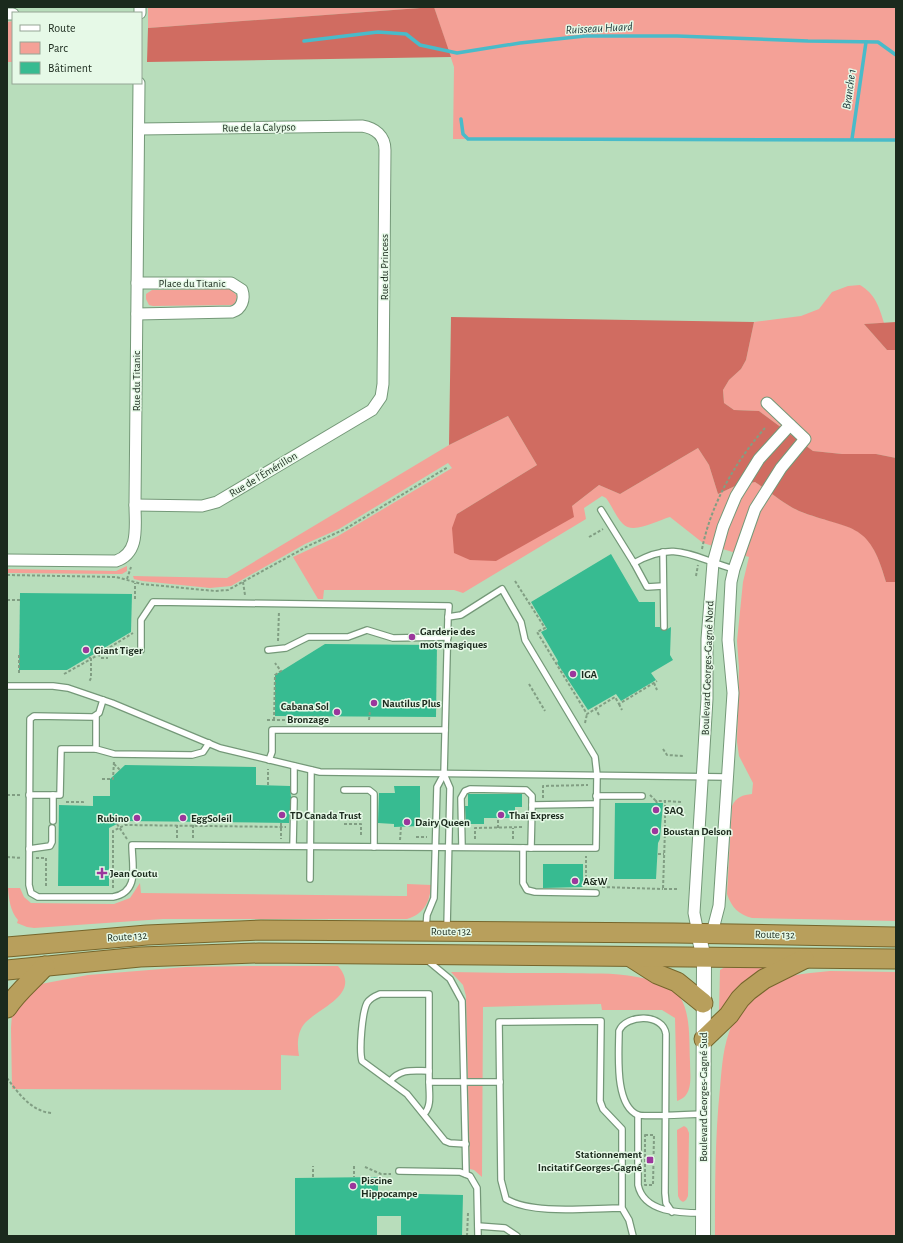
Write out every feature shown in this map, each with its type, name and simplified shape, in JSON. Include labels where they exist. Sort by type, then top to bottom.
[{"type":"highway","name":"Route 132","points":[[7,947],[104,938],[214,931],[447,930],[705,933],[896,938]]},
{"type":"highway","name":"Route 132","points":[[7,970],[133,958],[205,954],[420,954],[632,958],[805,958],[896,960]]},
{"type":"highway","points":[[632,958],[657,974],[677,982],[703,1003]]},
{"type":"highway","points":[[704,1039],[729,1016],[740,999],[754,986],[805,958]]},
{"type":"highway","points":[[7,1008],[17,994],[31,982],[45,966]]},
{"type":"street","name":"Rue du Titanic","points":[[7,560],[109,562],[120,560],[133,547],[135,505],[139,84]]},
{"type":"street","name":"Rue de la Calypso","points":[[139,129],[362,126],[368,127],[378,133]]},
{"type":"street","name":"Rue du Princess","points":[[378,133],[383,140],[385,150],[383,392],[379,402]]},
{"type":"street","name":"Place du Titanic","points":[[137,283],[231,283],[242,290],[243,298],[240,307],[232,312],[137,314]]},
{"type":"street","name":"Rue de l'Émérillon","points":[[135,505],[202,506],[212,504],[372,410],[379,402]]},
{"type":"street","points":[[767,403],[790,425]]},
{"type":"street","name":"Boulevard Georges-Gagné Nord","points":[[790,425],[805,439],[780,468],[755,509],[734,569],[731,582],[728,640],[733,693],[719,906],[705,933],[694,913],[707,699],[707,639],[713,563],[722,528],[736,496],[759,459],[790,425]]},
{"type":"street","name":"Boulevard Georges-Gagné Sud","points":[[702,1236],[703,1003],[705,933]]},
{"type":"lane","points":[[601,510],[634,562],[647,587],[663,586]]},
{"type":"lane","points":[[634,562],[648,555],[678,551],[689,553],[713,563],[734,569]]},
{"type":"lane","points":[[663,552],[664,627]]},
{"type":"lane","points":[[96,716],[32,717],[29,722],[29,889],[31,893],[38,897],[115,897],[126,892],[130,888],[132,874],[132,845],[596,848],[597,775],[594,757],[525,640],[521,622],[502,589],[461,615],[448,617]]},
{"type":"lane","points":[[141,650],[141,620],[153,602],[449,606],[444,774],[450,788],[447,930]]},
{"type":"lane","points":[[268,650],[286,648],[308,637],[348,637],[367,630],[393,638],[448,637]]},
{"type":"lane","points":[[7,686],[63,687],[103,700],[220,748],[320,772],[727,777]]},
{"type":"lane","points":[[96,749],[96,716],[99,713],[103,700]]},
{"type":"lane","points":[[269,760],[272,752],[272,730],[445,730]]},
{"type":"lane","points":[[29,795],[60,795],[61,749],[96,749],[114,754],[192,755],[203,752],[209,743]]},
{"type":"lane","points":[[294,766],[294,791]]},
{"type":"lane","points":[[310,879],[311,770]]},
{"type":"lane","points":[[426,930],[428,915],[434,898],[437,787],[444,774]]},
{"type":"lane","points":[[462,847],[461,798],[465,791],[470,789],[526,790],[532,796],[531,848]]},
{"type":"lane","points":[[344,790],[370,790],[374,794],[374,847]]},
{"type":"lane","points":[[53,795],[53,821]]},
{"type":"lane","points":[[596,796],[642,796]]},
{"type":"lane","points":[[293,846],[294,800]]},
{"type":"lane","points":[[532,805],[596,804]]},
{"type":"lane","points":[[29,849],[50,846],[52,844],[52,828]]},
{"type":"lane","points":[[523,848],[523,883],[530,892],[596,892]]},
{"type":"lane","points":[[420,954],[450,979],[462,1001],[466,1174]]},
{"type":"lane","points":[[424,1114],[427,1110],[429,1101],[429,994],[380,994],[371,998],[366,1009],[361,1057],[365,1065],[407,1094],[445,1141],[450,1143],[466,1144]]},
{"type":"lane","points":[[672,1212],[665,1200],[666,1114],[665,1028],[658,1020],[638,1019],[623,1025],[619,1034],[621,1095],[626,1105],[638,1115],[666,1114],[703,1114]]},
{"type":"lane","points":[[622,1208],[524,1207],[506,1199],[501,1180],[499,1022],[601,1021],[600,1101],[603,1109],[622,1128],[622,1208],[629,1220],[633,1236]]},
{"type":"lane","points":[[390,1081],[397,1073],[429,1071]]},
{"type":"lane","points":[[429,1082],[500,1082]]},
{"type":"lane","points":[[638,1115],[639,1189],[642,1196],[651,1203],[672,1212],[702,1213]]},
{"type":"lane","points":[[399,1171],[458,1172],[473,1178],[477,1188],[478,1236]]},
{"type":"lane","points":[[478,1226],[505,1228],[517,1236]]},
{"type":"path","points":[[7,575],[116,577],[135,582],[220,592],[232,589],[295,552],[345,529],[448,467]]},
{"type":"path","points":[[589,537],[610,525]]},
{"type":"path","points":[[127,579],[131,569],[130,564]]},
{"type":"path","points":[[515,581],[545,628],[537,632],[587,714]]},
{"type":"path","points":[[135,582],[135,599]]},
{"type":"path","points":[[243,582],[246,598]]},
{"type":"path","points":[[7,600],[20,600]]},
{"type":"path","points":[[275,644],[279,640],[280,610]]},
{"type":"path","points":[[64,674],[133,634],[133,627]]},
{"type":"path","points":[[98,654],[101,658],[108,658]]},
{"type":"path","points":[[19,655],[19,673]]},
{"type":"path","points":[[89,682],[91,678],[90,658]]},
{"type":"path","points":[[274,720],[275,675],[281,671],[275,663]]},
{"type":"path","points":[[620,704],[657,681]]},
{"type":"path","points":[[654,683],[658,690]]},
{"type":"path","points":[[529,684],[545,711]]},
{"type":"path","points":[[585,724],[587,714],[615,697],[622,710]]},
{"type":"path","points":[[595,708],[599,715]]},
{"type":"path","points":[[369,720],[370,710]]},
{"type":"path","points":[[284,720],[285,716]]},
{"type":"path","points":[[267,720],[318,720]]},
{"type":"path","points":[[364,720],[376,720]]},
{"type":"path","points":[[663,749],[667,755],[684,756]]},
{"type":"path","points":[[102,779],[113,779],[115,773],[114,764],[120,770]]},
{"type":"path","points":[[268,769],[268,785]]},
{"type":"path","points":[[543,798],[543,786],[588,786]]},
{"type":"path","points":[[7,795],[29,795]]},
{"type":"path","points":[[657,803],[656,801],[682,802]]},
{"type":"path","points":[[663,889],[665,830],[664,801]]},
{"type":"path","points":[[66,802],[83,802],[83,805]]},
{"type":"path","points":[[498,818],[498,828]]},
{"type":"path","points":[[137,821],[138,825]]},
{"type":"path","points":[[168,825],[169,821]]},
{"type":"path","points":[[193,822],[193,845]]},
{"type":"path","points":[[470,839],[475,839],[475,828],[524,828],[523,822]]},
{"type":"path","points":[[117,824],[125,837]]},
{"type":"path","points":[[344,824],[361,824],[361,837],[366,837]]},
{"type":"path","points":[[481,824],[482,828]]},
{"type":"path","points":[[177,825],[177,845]]},
{"type":"path","points":[[400,837],[401,827]]},
{"type":"path","points":[[512,848],[513,828]]},
{"type":"path","points":[[660,830],[665,830]]},
{"type":"path","points":[[583,880],[586,880],[586,853]]},
{"type":"path","points":[[658,854],[664,854]]},
{"type":"path","points":[[7,858],[29,858]]},
{"type":"path","points":[[109,874],[132,874]]},
{"type":"path","points":[[613,887],[663,889],[677,888]]},
{"type":"path","points":[[7,1078],[15,1089],[36,1110],[52,1113]]},
{"type":"path","points":[[645,1135],[654,1135],[653,1185],[645,1185],[645,1160],[645,1135]]},
{"type":"path","points":[[645,1160],[654,1160]]},
{"type":"path","points":[[313,1166],[313,1177]]},
{"type":"path","points":[[354,1166],[354,1177]]},
{"type":"path","points":[[365,1167],[381,1174],[394,1174],[399,1171]]},
{"type":"green space","points":[[148,7],[434,7],[148,28]]},
{"type":"green space","points":[[434,7],[896,7],[896,140],[453,139],[454,67]]},
{"type":"green space","points":[[12,21],[12,62],[7,62],[7,22]]},
{"type":"green space","points":[[860,285],[873,296],[884,323],[864,324],[887,350],[896,350],[896,458],[876,454],[842,454],[813,451],[759,411],[734,410],[724,403],[723,390],[729,380],[741,369],[746,360],[754,322],[801,316],[819,309],[832,292],[848,286]]},
{"type":"green space","points":[[231,289],[237,296],[235,303],[232,305],[153,306],[149,305],[146,299],[146,294],[152,290]]},
{"type":"green space","points":[[508,416],[537,465],[457,514],[572,506],[599,485],[620,494],[698,448],[709,465],[718,494],[735,486],[755,482],[799,511],[844,525],[855,530],[864,537],[872,547],[879,561],[886,582],[896,582],[896,921],[752,918],[743,915],[736,910],[731,903],[727,894],[732,806],[740,797],[752,794],[753,783],[739,756],[737,742],[739,668],[737,641],[743,582],[749,557],[703,543],[670,517],[646,526],[633,528],[627,527],[616,515],[606,498],[602,496],[584,508],[586,519],[463,593],[454,590],[324,590],[323,599],[318,599],[293,557],[338,536],[452,468],[448,463],[339,529],[305,544],[231,586],[210,588],[134,579],[133,576],[227,578],[449,445]]},
{"type":"green space","points":[[127,566],[127,571],[122,574],[8,573],[8,569],[116,571]]},
{"type":"green space","points":[[140,883],[141,893],[400,896],[407,896],[407,884],[431,885],[429,897],[422,911],[407,919],[163,919],[34,928],[17,923],[18,920],[10,905],[8,888],[20,888],[24,897],[31,903],[114,904],[130,898]]},
{"type":"green space","points":[[338,966],[344,976],[345,984],[342,992],[336,999],[305,1023],[300,1030],[298,1039],[299,1056],[281,1055],[281,1090],[12,1089],[12,1014],[18,1002],[41,984],[88,975],[186,967]]},
{"type":"green space","points":[[725,967],[774,968],[719,1012],[720,970]]},
{"type":"green space","points":[[830,971],[896,972],[896,1236],[715,1236],[718,1106],[723,1056],[732,1025],[739,1012],[749,1000],[773,982],[808,973]]},
{"type":"green space","points":[[451,972],[628,975],[666,985],[680,997],[684,1004],[688,1020],[689,1090],[686,1095],[677,1101],[675,1018],[662,1010],[602,1010],[601,1004],[483,1007],[482,1177],[474,1170],[470,1169],[466,996],[463,985]]},
{"type":"green space","points":[[684,1126],[687,1128],[689,1133],[688,1196],[683,1202],[678,1196],[677,1130]]},
{"type":"shaded area","points":[[434,7],[451,57],[147,62],[148,28]]},
{"type":"shaded area","points":[[451,317],[754,322],[746,360],[741,369],[729,380],[723,390],[724,403],[734,410],[759,411],[813,451],[842,454],[876,454],[896,458],[896,582],[886,582],[872,547],[864,537],[855,530],[799,511],[755,482],[735,486],[718,494],[709,465],[698,448],[620,494],[599,485],[572,506],[574,517],[496,561],[470,560],[454,553],[452,528],[457,514],[537,465],[508,416],[449,445]]},
{"type":"shaded area","points":[[896,322],[896,350],[887,350],[864,324]]},
{"type":"building","points":[[611,554],[639,602],[655,602],[655,627],[660,627],[664,631],[671,627],[670,655],[673,660],[651,673],[656,680],[621,701],[616,694],[588,710],[557,663],[558,661],[541,632],[547,629],[531,602]]},
{"type":"building","points":[[20,593],[132,594],[131,632],[67,670],[19,670]]},
{"type":"building","points":[[325,644],[437,645],[436,717],[275,716],[275,675]]},
{"type":"building","points":[[125,765],[256,767],[256,785],[290,786],[291,797],[289,823],[123,821],[109,828],[109,886],[58,886],[59,805],[93,806],[93,796],[110,796],[110,779]]},
{"type":"building","points":[[394,786],[420,786],[420,826],[394,827],[394,824],[378,823],[379,793],[395,793]]},
{"type":"building","points":[[468,794],[522,794],[522,807],[515,807],[515,818],[484,818],[484,824],[466,824],[465,806],[468,806]]},
{"type":"building","points":[[615,803],[663,803],[660,839],[658,843],[656,879],[614,879]]},
{"type":"building","points":[[543,864],[583,864],[583,887],[543,888]]},
{"type":"building","points":[[378,1177],[378,1193],[463,1195],[462,1236],[401,1236],[401,1216],[377,1216],[377,1236],[295,1236],[295,1178]]},
{"type":"waterway","name":"Ruisseau Huard","points":[[304,41],[378,32],[406,34],[420,45],[457,53],[520,43],[585,36],[677,36],[878,42],[896,55]]},
{"type":"waterway","name":"Branche 1","points":[[852,139],[866,42]]},
{"type":"waterway","points":[[461,119],[463,134],[468,139],[896,140]]},
{"type":"place","name":"Garderie des mots magiques","points":[[412,637]]},
{"type":"place","name":"Giant Tiger","points":[[86,650]]},
{"type":"place","name":"IGA","points":[[573,674]]},
{"type":"place","name":"Nautilus Plus","points":[[374,703]]},
{"type":"place","name":"Cabana Sol Bronzage","points":[[337,712]]},
{"type":"place","name":"SAQ","points":[[656,810]]},
{"type":"place","name":"TD Canada Trust","points":[[282,815]]},
{"type":"place","name":"Thaï Express","points":[[501,815]]},
{"type":"place","name":"Rubino","points":[[137,818]]},
{"type":"place","name":"EggSoleil","points":[[183,818]]},
{"type":"place","name":"Dairy Queen","points":[[407,822]]},
{"type":"place","name":"Boustan Delson","points":[[655,831]]},
{"type":"place","name":"Jean Coutu","points":[[102,873]]},
{"type":"place","name":"A&W","points":[[575,881]]},
{"type":"place","name":"Stationnement Incitatif Georges-Gagné","points":[[650,1160]]},
{"type":"place","name":"Piscine Hippocampe","points":[[353,1186]]}]
